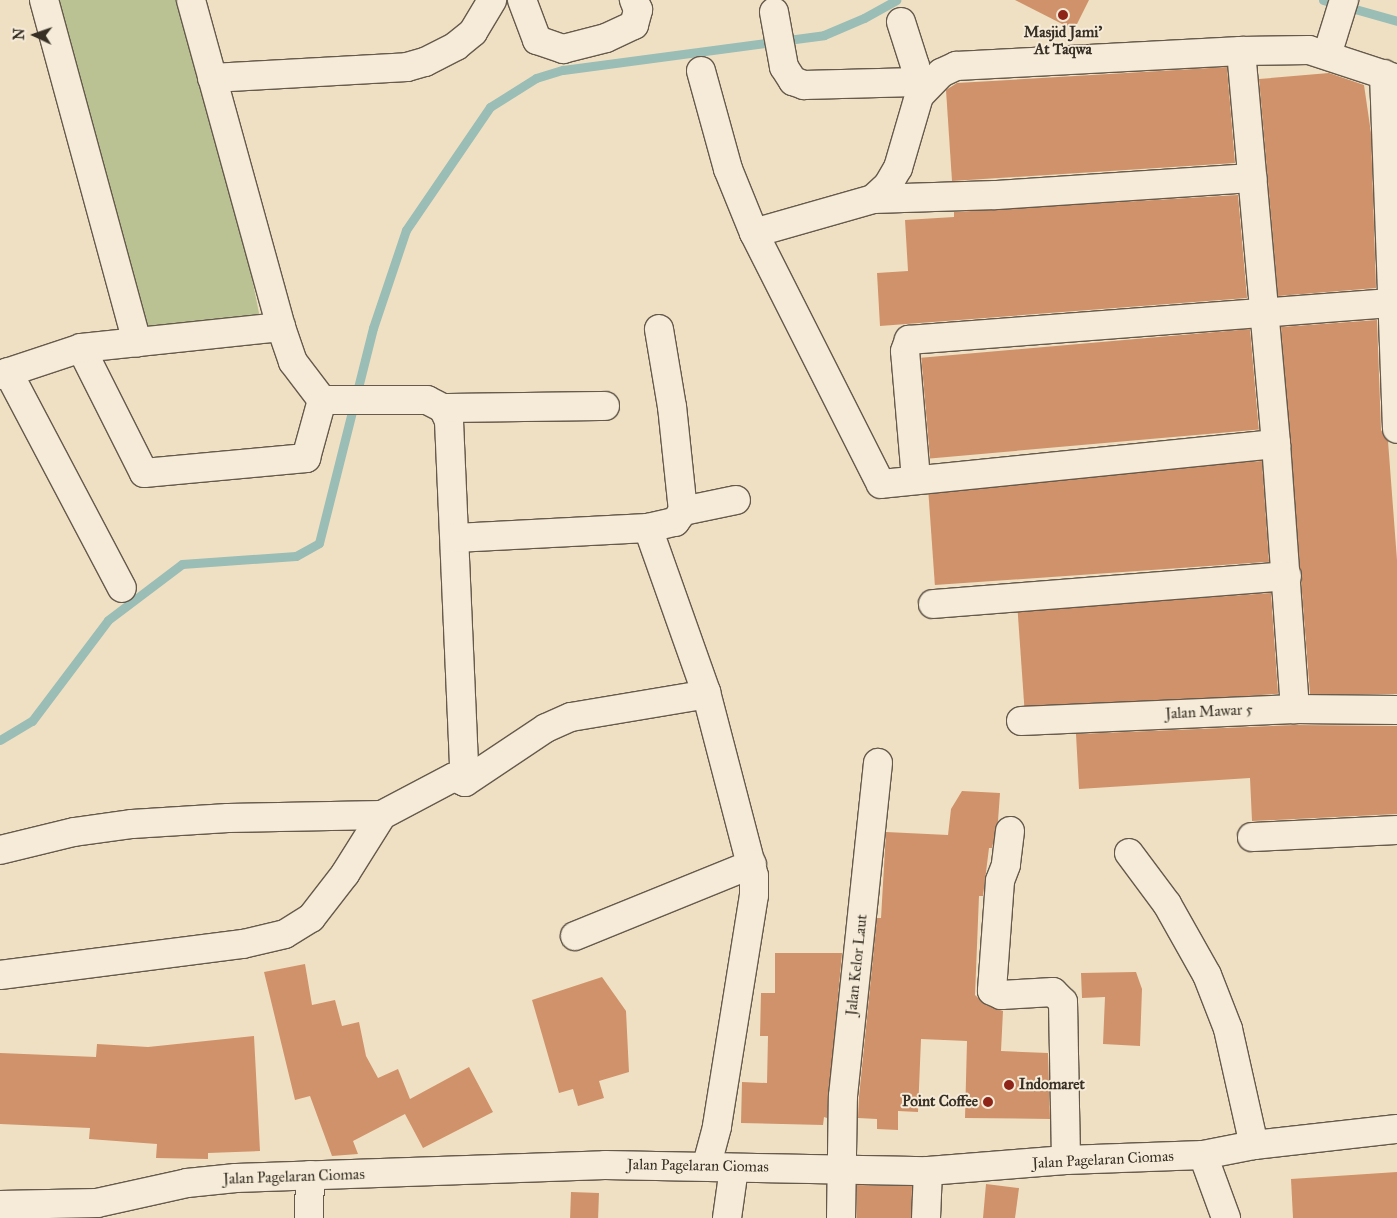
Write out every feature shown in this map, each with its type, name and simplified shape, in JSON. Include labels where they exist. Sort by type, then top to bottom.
[{"type":"street","points":[[44,0],[136,343]]},
{"type":"street","points":[[191,0],[281,327],[293,362],[327,399],[427,400],[443,408],[605,406]]},
{"type":"street","points":[[212,78],[407,67],[425,62],[456,46],[473,32],[492,0]]},
{"type":"street","points":[[522,0],[537,40],[563,49],[606,38],[634,25],[638,10],[634,0]]},
{"type":"street","points":[[1327,56],[1342,8]]},
{"type":"street","points":[[873,199],[888,185],[898,168],[918,89],[901,22]]},
{"type":"street","points":[[775,23],[784,67],[793,81],[804,85],[918,89],[941,73],[956,66],[1241,50],[1309,50],[1391,76],[1390,303],[1397,429]]},
{"type":"street","points":[[1241,50],[1287,576],[1295,709]]},
{"type":"street","points":[[701,70],[728,169],[754,233],[881,484],[1276,444]]},
{"type":"street","points":[[754,233],[873,199],[996,195],[1252,178]]},
{"type":"street","points":[[916,479],[905,351],[909,340],[1264,315],[1390,303]]},
{"type":"street","points":[[122,588],[4,373],[81,348],[281,327]]},
{"type":"street","points":[[455,538],[648,528],[675,522],[683,511],[672,407],[658,329]]},
{"type":"street","points":[[81,348],[144,473],[306,458],[327,399]]},
{"type":"street","points":[[443,408],[448,421],[455,538],[465,782]]},
{"type":"street","points":[[683,511],[736,500]]},
{"type":"street","points":[[648,528],[706,692],[752,864],[754,895],[717,1127],[707,1165]]},
{"type":"street","points":[[933,604],[1287,576]]},
{"type":"street","points":[[465,782],[546,728],[571,717],[696,696],[706,692]]},
{"type":"street","name":"Jalan Mawar 5","points":[[1021,721],[1295,709],[1397,710]]},
{"type":"street","name":"Jalan Kelor Laut","points":[[841,1218],[843,1096],[878,762]]},
{"type":"street","points":[[0,850],[66,833],[132,824],[228,818],[382,814],[454,777],[465,782]]},
{"type":"street","points":[[0,975],[243,944],[285,934],[311,918],[345,874],[382,814]]},
{"type":"street","points":[[1010,830],[1006,866],[1000,881],[992,991],[1001,995],[1053,992],[1063,1002],[1066,1160]]},
{"type":"street","points":[[1252,837],[1397,830]]},
{"type":"street","points":[[1129,853],[1168,904],[1207,975],[1228,1029],[1254,1145]]},
{"type":"street","points":[[575,936],[752,864]]},
{"type":"street","name":"Jalan Pagelaran Ciomas","points":[[0,1205],[96,1203],[187,1183],[310,1175],[605,1165],[707,1165],[734,1168],[842,1168],[928,1171],[1066,1160],[1203,1155],[1254,1145],[1397,1129]]},
{"type":"street","points":[[1203,1155],[1226,1218]]},
{"type":"street","points":[[727,1218],[734,1168]]},
{"type":"street","points":[[926,1218],[928,1171]]},
{"type":"street","points":[[309,1218],[310,1175]]},
{"type":"green space","points":[[52,0],[189,0],[212,78],[260,318],[141,336]]},
{"type":"building","name":"Masjid Jami' At Taqwa","points":[[1015,0],[1089,0],[1074,30]]},
{"type":"building","points":[[1227,67],[1235,163],[952,181],[946,90],[957,83]]},
{"type":"building","points":[[1329,73],[1364,85],[1371,133],[1376,288],[1278,296],[1259,79]]},
{"type":"building","points":[[1238,195],[1247,298],[880,326],[877,273],[908,271],[905,220],[954,217],[954,212]]},
{"type":"building","points":[[1377,320],[1381,430],[1388,441],[1397,560],[1397,694],[1310,694],[1281,327]]},
{"type":"building","points":[[1250,329],[1259,430],[930,458],[921,358]]},
{"type":"building","points":[[1262,461],[1269,562],[935,585],[928,484]]},
{"type":"building","points":[[1271,593],[1278,694],[1025,711],[1018,611]]},
{"type":"building","points":[[1295,725],[1397,726],[1397,814],[1252,821],[1250,778],[1079,789],[1076,734]]},
{"type":"building","points":[[962,791],[1000,793],[998,821],[992,848],[989,848],[983,896],[979,896],[975,995],[986,1005],[1003,1011],[1001,1051],[1048,1053],[1050,1119],[965,1118],[967,1041],[921,1039],[918,1112],[898,1111],[898,1130],[877,1129],[877,1119],[858,1118],[877,918],[881,918],[886,832],[948,835],[951,809]]},
{"type":"building","points":[[775,953],[842,953],[827,1118],[824,1117],[823,1125],[741,1123],[742,1082],[767,1083],[768,1036],[760,1036],[761,993],[775,993]]},
{"type":"building","points":[[305,964],[312,1005],[335,1000],[342,1026],[359,1022],[366,1056],[378,1078],[398,1069],[410,1099],[469,1067],[493,1112],[423,1148],[405,1114],[353,1141],[358,1154],[332,1156],[310,1096],[295,1100],[264,972]]},
{"type":"building","points":[[1136,972],[1142,989],[1140,1046],[1103,1044],[1105,997],[1082,998],[1081,973]]},
{"type":"building","points":[[602,977],[626,1011],[629,1072],[599,1081],[604,1098],[578,1106],[573,1089],[559,1093],[532,1000]]},
{"type":"building","points":[[254,1036],[260,1151],[208,1153],[208,1159],[156,1158],[157,1144],[89,1139],[90,1128],[0,1124],[0,1053],[96,1057],[97,1044],[148,1047]]},
{"type":"building","points":[[1397,1172],[1397,1218],[1293,1218],[1291,1179]]},
{"type":"building","points":[[986,1184],[1019,1188],[1015,1218],[983,1218]]},
{"type":"building","points":[[857,1185],[912,1186],[911,1218],[856,1218]]},
{"type":"building","points":[[571,1192],[599,1193],[598,1218],[570,1218]]},
{"type":"waterway","points":[[0,740],[32,721],[108,620],[182,564],[296,556],[319,543],[373,328],[406,230],[490,107],[536,78],[563,70],[824,35],[864,18],[896,0]]},
{"type":"waterway","points":[[1323,0],[1397,21]]},
{"type":"place","name":"Masjid Jami' At Taqwa","points":[[1063,15]]},
{"type":"place","name":"Indomaret","points":[[1009,1085]]},
{"type":"place","name":"Point Coffee","points":[[988,1102]]}]
